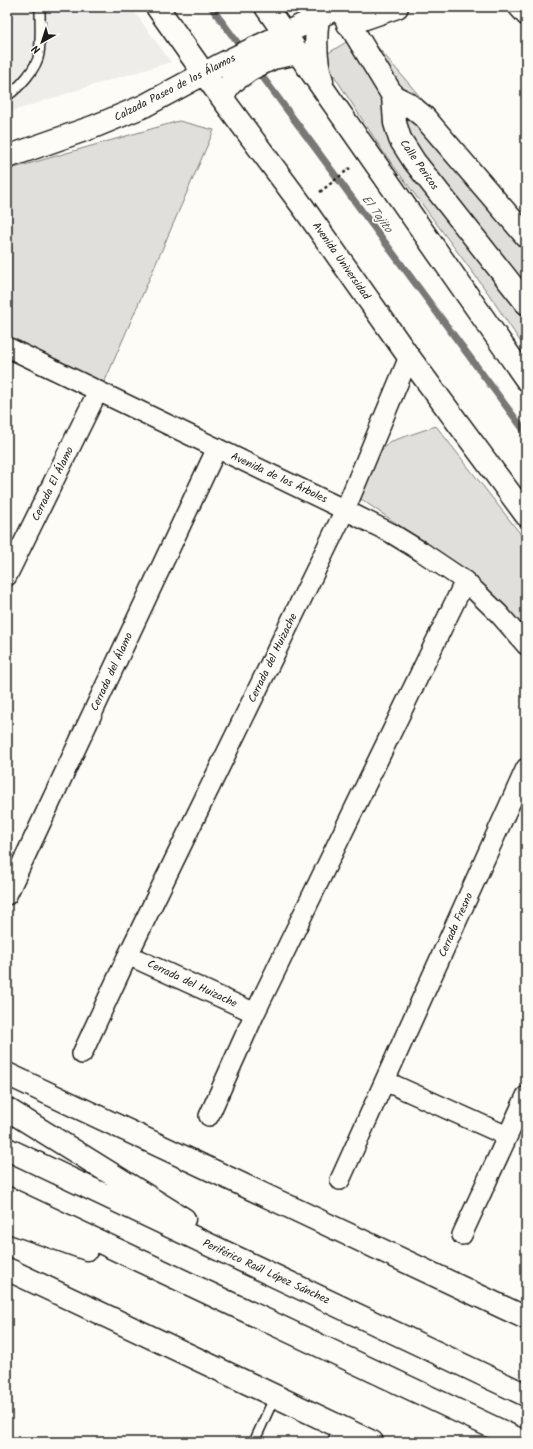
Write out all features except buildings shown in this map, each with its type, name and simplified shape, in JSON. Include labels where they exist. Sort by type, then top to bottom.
[{"type":"main road","name":"Avenida Universidad","points":[[157,7],[212,70],[223,99],[526,515]]},
{"type":"main road","points":[[266,7],[277,43],[299,54],[526,379]]},
{"type":"main road","name":"Calzada Paseo de los Álamos","points":[[7,157],[93,127],[144,106],[212,70],[277,43],[331,12],[397,7]]},
{"type":"main road","points":[[326,94],[316,56],[316,36],[331,12],[393,96],[407,103],[424,117],[526,236]]},
{"type":"main road","points":[[223,99],[226,90],[231,83],[277,43]]},
{"type":"main road","name":"Calle Pericos","points":[[393,96],[395,123],[400,139],[414,162],[526,303]]},
{"type":"main road","points":[[7,1074],[526,1318]]},
{"type":"main road","points":[[7,1109],[271,1274]]},
{"type":"main road","name":"Periférico Raúl López Sánchez","points":[[7,1149],[526,1395]]},
{"type":"main road","points":[[7,1198],[524,1442]]},
{"type":"main road","points":[[7,1222],[194,1287]]},
{"type":"main road","points":[[7,1269],[276,1395],[336,1434],[372,1442]]},
{"type":"street","points":[[518,7],[526,16]]},
{"type":"street","name":"Avenida de los Árboles","points":[[7,347],[391,533],[465,581],[499,614],[526,645]]},
{"type":"street","name":"Cerrada del Huizache","points":[[82,1054],[128,955],[346,510],[410,357]]},
{"type":"street","name":"Cerrada El Álamo","points":[[7,576],[98,391]]},
{"type":"street","name":"Cerrada del Álamo","points":[[7,895],[217,448]]},
{"type":"street","points":[[209,1116],[255,1013],[465,581]]},
{"type":"street","name":"Cerrada Fresno","points":[[340,1180],[526,768]]},
{"type":"street","name":"Cerrada del Huizache","points":[[128,955],[255,1013]]},
{"type":"street","points":[[386,1081],[507,1136]]},
{"type":"street","points":[[462,1235],[526,1096]]},
{"type":"lane","points":[[7,96],[13,92],[28,76],[39,56],[39,7]]},
{"type":"lane","points":[[254,1442],[276,1395]]},
{"type":"path","points":[[318,194],[351,167]]},
{"type":"shaded area","points":[[7,7],[131,7],[171,62],[80,89],[7,113]]},
{"type":"shaded area","points":[[364,31],[526,221],[526,350],[488,293],[384,153],[322,57]]},
{"type":"shaded area","points":[[179,121],[214,130],[101,390],[7,346],[7,170]]},
{"type":"shaded area","points":[[436,426],[526,541],[526,640],[457,565],[355,495],[365,472],[389,442]]},
{"type":"waterway","name":"El Tajito","points":[[211,7],[243,50]]},
{"type":"waterway","name":"El Tajito","points":[[256,68],[526,433]]}]
